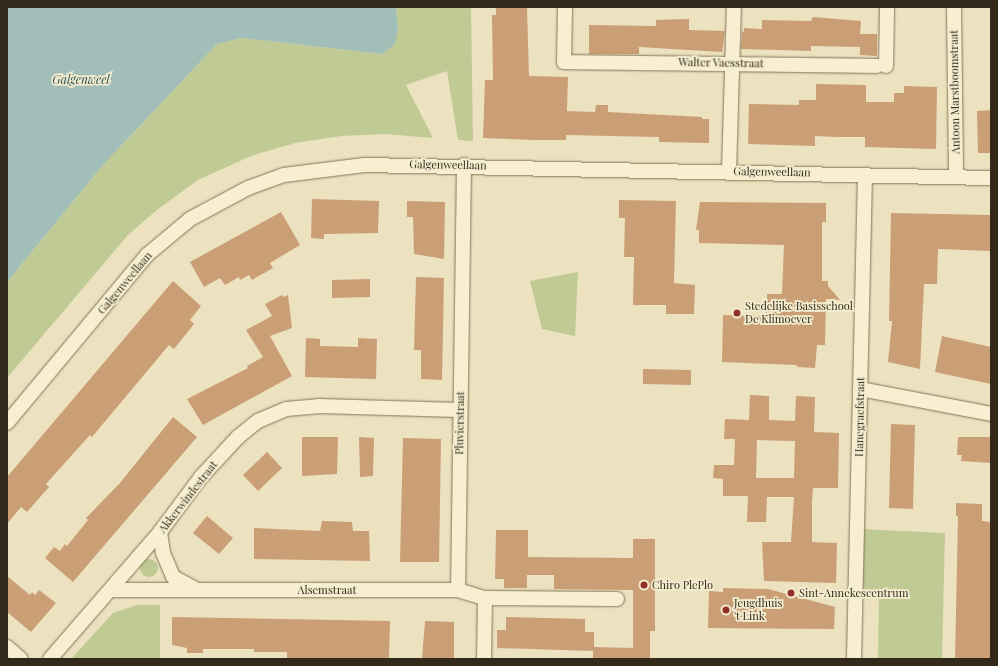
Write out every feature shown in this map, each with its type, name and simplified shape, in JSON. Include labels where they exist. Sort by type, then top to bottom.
[{"type":"street","name":"Walter Vaesstraat","points":[[565,7],[564,62],[732,62],[882,66],[887,7]]},
{"type":"street","points":[[729,172],[734,7]]},
{"type":"street","name":"Antoon Marstboomstraat","points":[[954,7],[956,177]]},
{"type":"street","name":"Galgenweellaan","points":[[7,423],[147,255],[190,220],[218,203],[248,188],[284,175],[320,169],[364,165],[464,165],[991,178]]},
{"type":"street","name":"Pluvierstraat","points":[[458,590],[464,165]]},
{"type":"street","name":"Hanegraefstraat","points":[[854,659],[864,174]]},
{"type":"street","points":[[860,389],[991,414]]},
{"type":"street","name":"Akkerwindestraat","points":[[50,659],[160,532],[201,477],[238,437],[258,421],[286,409],[318,406],[460,410]]},
{"type":"street","name":"Alsemstraat","points":[[160,532],[163,553],[173,577],[197,590]]},
{"type":"street","name":"Alsemstraat","points":[[111,590],[458,590]]},
{"type":"street","points":[[458,590],[485,598],[617,599]]},
{"type":"street","points":[[484,659],[485,598]]},
{"type":"street","points":[[7,647],[21,659]]},
{"type":"green space","points":[[396,7],[471,7],[473,141],[458,140],[447,71],[406,85],[433,138],[385,134],[341,136],[295,143],[251,156],[198,180],[158,209],[127,236],[7,378],[7,282],[102,166],[217,44],[242,38],[382,54],[398,29]]},
{"type":"green space","points":[[578,272],[575,336],[542,329],[530,281]]},
{"type":"green space","points":[[860,529],[945,533],[942,659],[878,659],[879,590],[860,590]]},
{"type":"green space","points":[[149,559],[155,562],[158,568],[155,574],[149,577],[143,574],[140,568],[143,562]]},
{"type":"green space","points":[[137,605],[160,605],[160,659],[71,659],[113,613]]},
{"type":"water","name":"Galgenweel","points":[[7,7],[396,7],[398,29],[395,44],[382,54],[242,38],[217,44],[102,166],[7,282]]},
{"type":"building","points":[[496,7],[527,8],[529,76],[568,77],[567,111],[595,112],[596,105],[608,105],[608,112],[702,117],[702,119],[709,119],[709,143],[659,142],[659,137],[566,135],[566,140],[483,138],[485,80],[493,80],[492,15],[496,15]]},
{"type":"building","points":[[813,17],[861,21],[860,34],[877,34],[877,56],[860,55],[860,47],[811,46],[811,51],[741,49],[742,31],[744,32],[744,28],[762,29],[762,20],[811,21]]},
{"type":"building","points":[[689,19],[689,30],[725,31],[722,52],[639,47],[639,54],[589,54],[589,25],[656,26],[656,20]]},
{"type":"building","points":[[816,84],[866,85],[866,102],[894,102],[894,93],[904,93],[904,86],[937,87],[936,149],[865,147],[865,137],[815,136],[815,146],[748,144],[749,104],[799,105],[799,100],[816,100]]},
{"type":"building","points":[[991,110],[991,153],[978,153],[977,111]]},
{"type":"building","points":[[312,199],[379,201],[378,233],[324,234],[324,239],[311,238]]},
{"type":"building","points":[[619,200],[676,201],[674,283],[695,285],[694,314],[666,314],[666,305],[633,305],[634,257],[624,257],[625,218],[619,218]]},
{"type":"building","points":[[407,201],[445,202],[444,259],[414,254],[413,217],[407,217]]},
{"type":"building","points":[[700,202],[826,203],[826,222],[822,222],[822,281],[828,281],[828,286],[840,300],[826,299],[825,345],[817,345],[815,368],[797,367],[797,365],[722,362],[723,315],[766,316],[767,294],[782,294],[784,245],[699,243],[699,230],[696,230]]},
{"type":"building","points":[[281,212],[300,245],[270,263],[273,268],[252,280],[249,275],[240,280],[239,277],[225,285],[220,278],[204,287],[190,262]]},
{"type":"building","points":[[891,213],[991,215],[991,251],[938,249],[937,284],[924,284],[920,369],[888,362],[892,321],[889,321]]},
{"type":"building","points":[[416,277],[444,278],[442,380],[421,379],[421,350],[414,350]]},
{"type":"building","points":[[370,279],[370,297],[332,298],[332,280]]},
{"type":"building","points":[[173,281],[201,306],[190,320],[194,324],[174,349],[169,345],[92,437],[90,435],[46,484],[49,487],[27,512],[21,507],[7,524],[7,477]]},
{"type":"building","points":[[282,295],[284,297],[288,295],[292,328],[270,336],[292,376],[203,425],[187,399],[248,368],[247,366],[263,357],[246,330],[272,316],[265,304]]},
{"type":"building","points":[[942,336],[991,347],[991,384],[935,372]]},
{"type":"building","points":[[306,338],[320,339],[320,346],[358,347],[358,338],[377,339],[376,379],[305,377]]},
{"type":"building","points":[[643,369],[691,370],[691,385],[643,384]]},
{"type":"building","points":[[750,395],[769,396],[769,420],[795,421],[796,396],[815,397],[814,432],[839,433],[838,488],[813,488],[812,503],[812,542],[837,543],[836,583],[764,581],[762,542],[791,542],[794,497],[767,497],[766,522],[747,522],[748,496],[723,496],[723,479],[713,478],[714,465],[734,465],[735,439],[724,439],[725,419],[749,420]],"holes":[[[757,440],[795,441],[794,478],[756,478]]]},
{"type":"building","points":[[173,417],[197,437],[73,582],[45,558],[54,547],[60,551],[65,544],[67,546],[88,520],[86,518],[120,483]]},
{"type":"building","points":[[891,424],[915,425],[913,509],[889,508]]},
{"type":"building","points":[[302,437],[338,437],[337,474],[302,476]]},
{"type":"building","points":[[359,437],[374,438],[373,476],[360,477]]},
{"type":"building","points":[[958,437],[991,437],[991,463],[961,461],[962,455],[957,455]]},
{"type":"building","points":[[403,438],[441,439],[439,562],[400,562]]},
{"type":"building","points":[[267,452],[282,468],[258,491],[243,475]]},
{"type":"building","points":[[956,503],[982,504],[982,521],[991,522],[990,659],[955,659],[958,516],[956,516]]},
{"type":"building","points":[[207,516],[233,538],[219,554],[193,533]]},
{"type":"building","points":[[322,521],[352,522],[353,531],[369,531],[370,561],[254,559],[254,528],[320,531]]},
{"type":"building","points":[[496,530],[528,530],[528,557],[633,558],[633,539],[655,539],[655,631],[650,631],[650,659],[593,659],[593,651],[497,648],[497,630],[506,630],[506,617],[585,619],[585,632],[594,632],[594,647],[633,648],[633,590],[554,589],[554,575],[527,575],[527,588],[504,588],[504,579],[495,579]]},
{"type":"building","points":[[7,576],[30,595],[32,592],[35,595],[39,590],[56,603],[31,632],[7,612]]},
{"type":"building","points":[[723,588],[768,589],[835,607],[834,629],[708,628],[709,591],[723,592]]},
{"type":"building","points":[[172,617],[390,621],[389,659],[287,658],[287,652],[254,652],[254,649],[203,649],[203,653],[187,653],[187,648],[172,645]]},
{"type":"building","points":[[425,621],[454,622],[454,659],[422,659]]},
{"type":"place","name":"Stedelijke Basisschool De Klimoever","points":[[737,313]]},
{"type":"place","name":"Chiro PlePlo","points":[[644,585]]},
{"type":"place","name":"Sint-Annekescentrum","points":[[791,593]]},
{"type":"place","name":"Jeugdhuis 't Link","points":[[726,610]]}]
